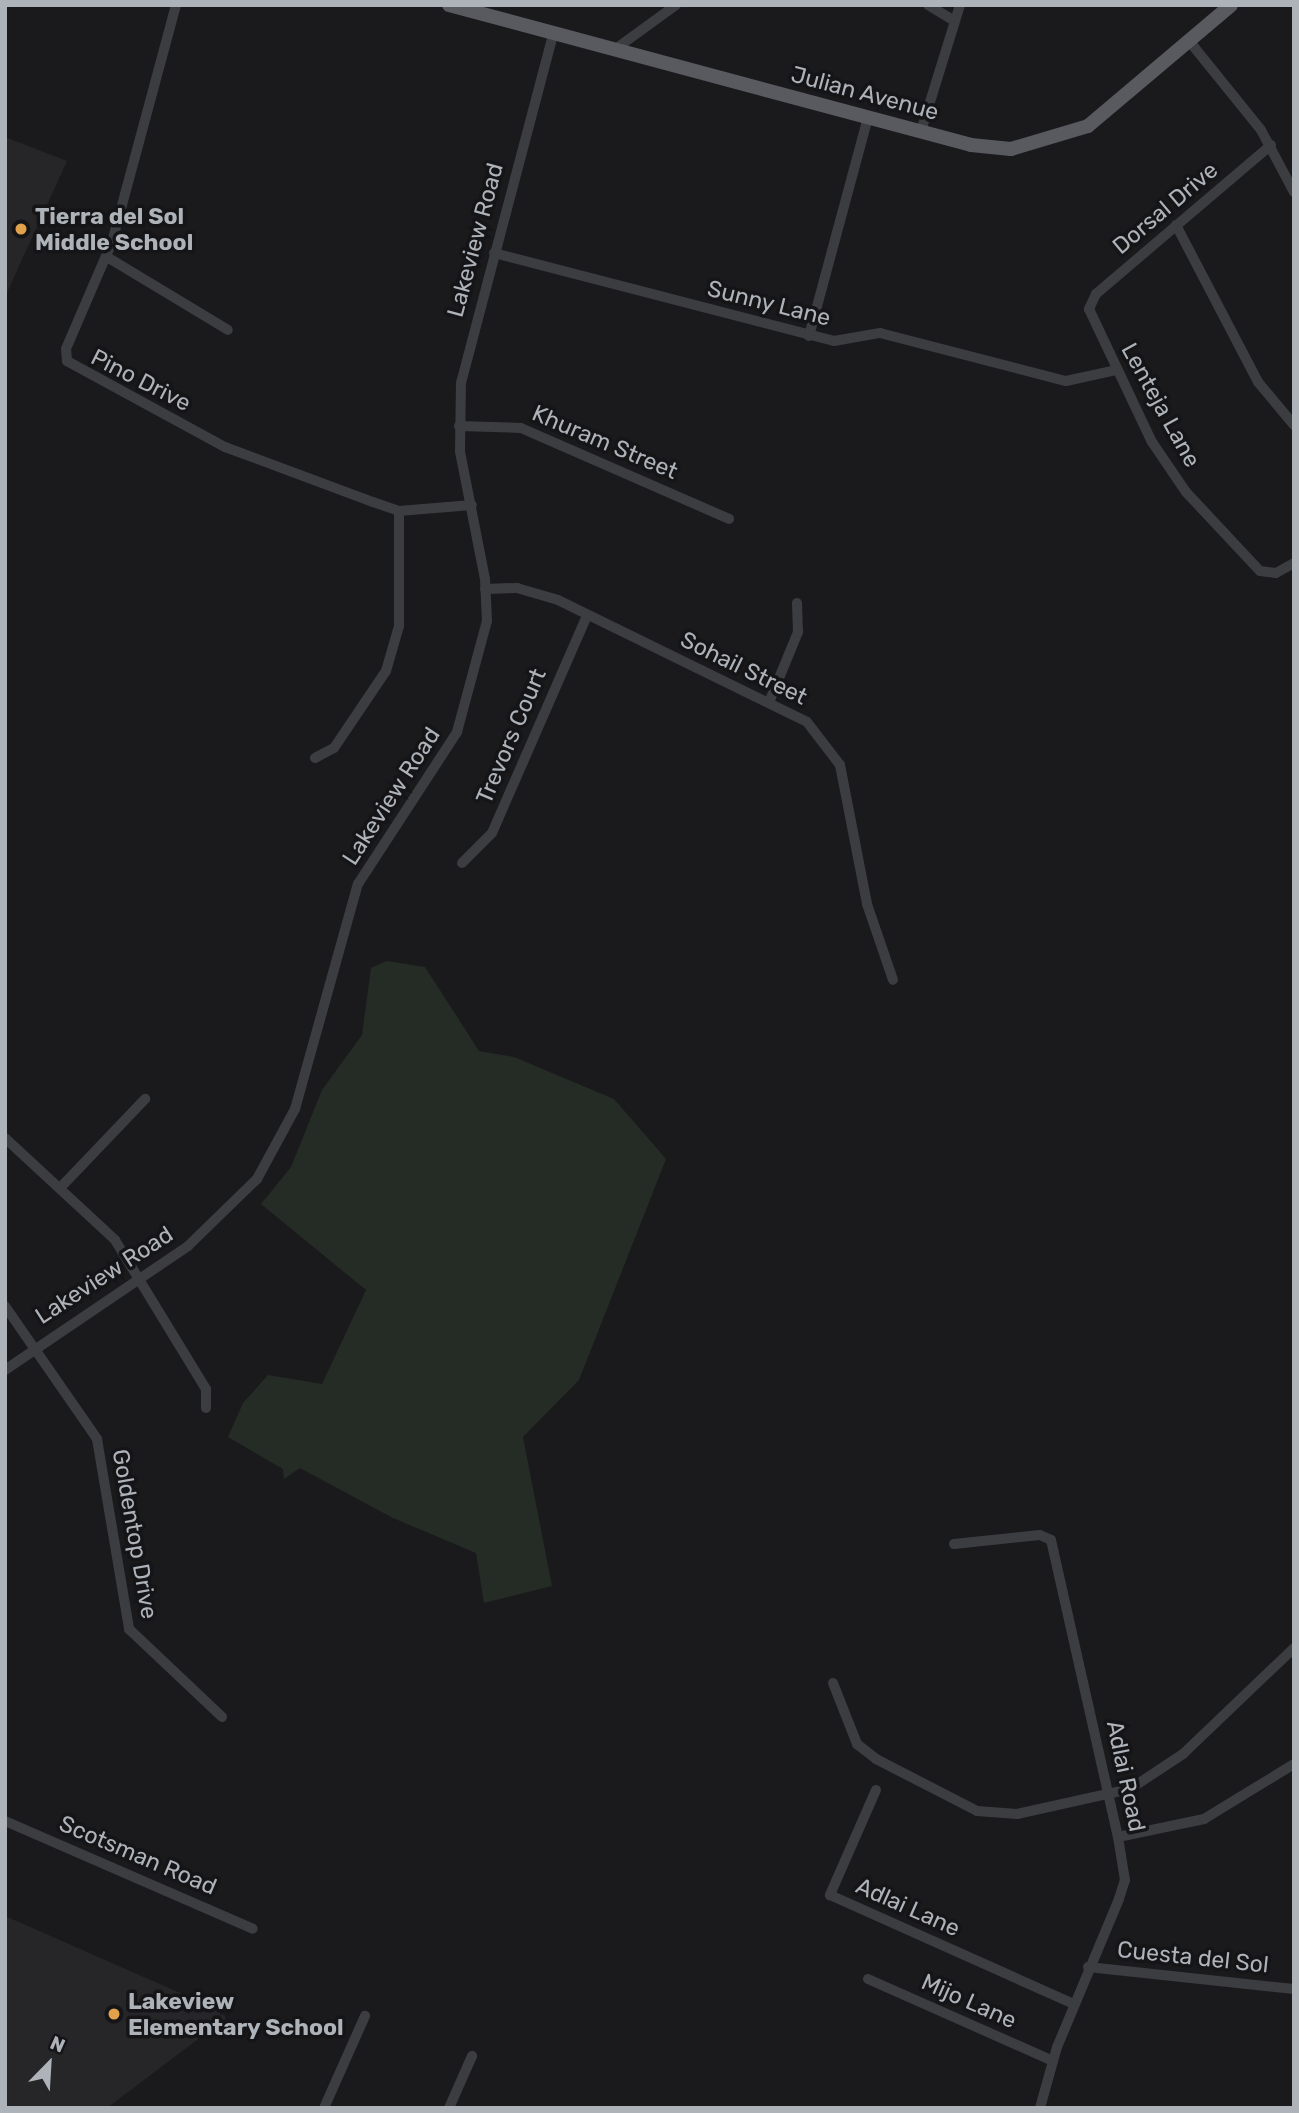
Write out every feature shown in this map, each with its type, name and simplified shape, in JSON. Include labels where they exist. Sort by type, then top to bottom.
[{"type":"main road","name":"Julian Avenue","points":[[449,5],[614,51],[992,149],[1051,142],[1102,116],[1231,5]]},
{"type":"street","name":"Pino Drive","points":[[176,5],[107,257],[66,349],[70,365],[226,447],[399,511],[472,505]]},
{"type":"street","points":[[614,51],[676,5]]},
{"type":"street","points":[[928,5],[951,19]]},
{"type":"street","points":[[921,131],[951,19],[960,5]]},
{"type":"street","name":"Lakeview Road","points":[[5,1370],[36,1345],[141,1277],[233,1206],[257,1179],[295,1109],[349,904],[457,732],[476,681],[485,589],[459,426],[465,362],[553,34]]},
{"type":"street","points":[[1190,42],[1271,145],[1294,192]]},
{"type":"street","points":[[809,336],[867,117]]},
{"type":"street","name":"Dorsal Drive","points":[[1089,305],[1176,225],[1271,145]]},
{"type":"street","points":[[1176,225],[1258,382],[1294,425]]},
{"type":"street","name":"Sunny Lane","points":[[494,253],[809,336],[842,342],[880,333],[1066,381],[1116,370]]},
{"type":"street","points":[[107,257],[228,330]]},
{"type":"street","name":"Lenteja Lane","points":[[1089,305],[1116,370],[1176,479],[1258,569],[1269,574],[1294,563]]},
{"type":"street","name":"Khuram Street","points":[[459,426],[521,428],[729,519]]},
{"type":"street","points":[[315,758],[334,748],[386,671],[399,626],[399,511]]},
{"type":"street","name":"Sohail Street","points":[[485,589],[538,592],[586,618],[770,700],[807,722],[839,765],[867,904],[893,980]]},
{"type":"street","points":[[770,700],[798,632],[797,603]]},
{"type":"street","name":"Trevors Court","points":[[462,863],[492,833],[586,618]]},
{"type":"street","points":[[61,1186],[145,1099]]},
{"type":"street","points":[[5,1138],[61,1186],[141,1277],[206,1389],[206,1408]]},
{"type":"street","name":"Goldentop Drive","points":[[5,1306],[36,1345],[97,1439],[129,1629],[222,1717]]},
{"type":"street","name":"Adlai Road","points":[[954,1544],[1040,1535],[1051,1540],[1110,1796],[1125,1880],[1074,2004],[1053,2061],[1040,2108]]},
{"type":"street","points":[[834,1683],[857,1744],[905,1779],[976,1811],[1017,1814],[1110,1796],[1183,1754],[1294,1648]]},
{"type":"street","points":[[1118,1837],[1205,1819],[1294,1764]]},
{"type":"street","name":"Adlai Lane","points":[[876,1790],[830,1895],[1074,2004]]},
{"type":"street","name":"Scotsman Road","points":[[5,1821],[253,1929]]},
{"type":"street","name":"Cuesta del Sol","points":[[1088,1967],[1294,1989]]},
{"type":"street","name":"Mijo Lane","points":[[868,1979],[1053,2061]]},
{"type":"street","points":[[324,2108],[365,2016]]},
{"type":"street","points":[[449,2108],[472,2056]]},
{"type":"shaded area","name":"Tierra del Sol Middle School","points":[[5,137],[67,161],[5,297]]},
{"type":"shaded area","points":[[387,961],[425,967],[479,1051],[514,1057],[614,1099],[666,1159],[579,1380],[523,1437],[552,1586],[484,1603],[476,1553],[393,1518],[300,1468],[284,1479],[283,1469],[228,1437],[243,1403],[268,1375],[322,1384],[366,1290],[261,1204],[291,1167],[322,1090],[362,1035],[371,968]]},
{"type":"shaded area","name":"Lakeview Elementary School","points":[[5,1916],[219,2010],[226,2018],[107,2108],[5,2108]]},
{"type":"place","name":"Tierra del Sol Middle School","points":[[21,229]]},
{"type":"place","name":"Lakeview Elementary School","points":[[114,2014]]}]
